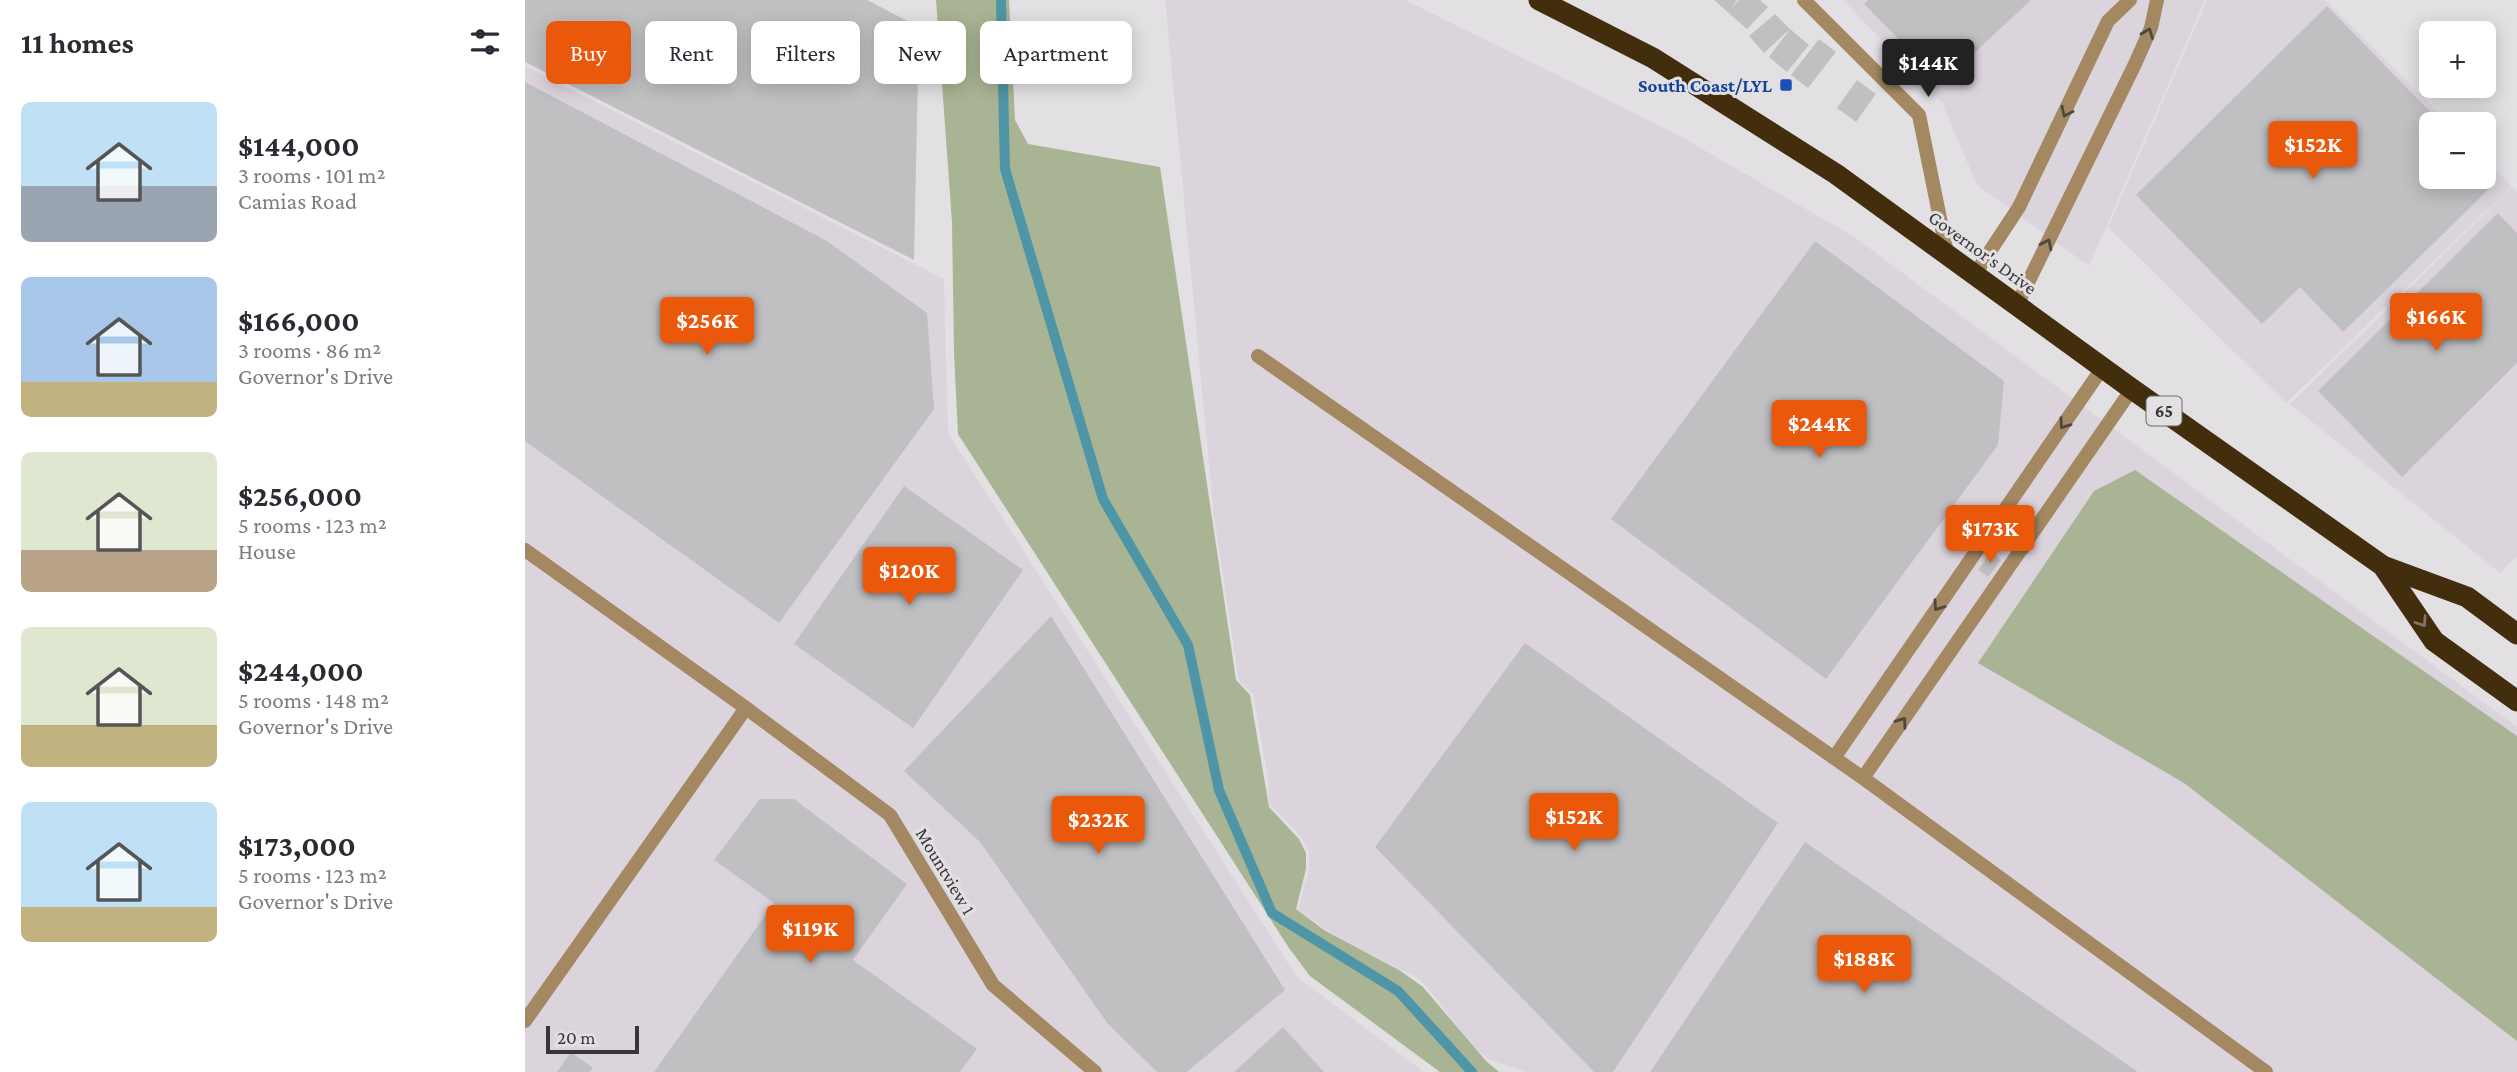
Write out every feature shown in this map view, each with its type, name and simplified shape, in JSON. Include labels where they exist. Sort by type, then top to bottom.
[{"type":"highway","name":"Governor's Drive","points":[[1539,0],[1653,58],[1836,174],[2132,389],[2383,566],[2466,597],[2517,634]]},
{"type":"highway","name":"Governor's Drive","points":[[2383,566],[2434,640],[2517,701]]},
{"type":"street","points":[[1804,0],[1919,115],[1947,253]]},
{"type":"street","points":[[1975,274],[2019,207],[2108,21],[2130,0]]},
{"type":"street","points":[[2017,305],[2135,64],[2151,28],[2157,0]]},
{"type":"street","points":[[1258,356],[1863,778],[2266,1072]]},
{"type":"street","points":[[1834,758],[2103,367]]},
{"type":"street","points":[[1863,778],[2132,389]]},
{"type":"street","points":[[1993,527],[2022,548]]},
{"type":"street","name":"Mountview 1","points":[[525,550],[747,708],[890,815],[993,985],[1095,1072]]},
{"type":"street","points":[[525,1021],[747,708]]},
{"type":"shaded area","points":[[1165,0],[1405,0],[1678,135],[1854,237],[2517,727],[2517,1072],[1526,1072],[1487,1059],[1471,1044],[1418,978],[1325,929],[1298,909],[1309,869],[1309,852],[1301,837],[1269,803],[1268,778],[1253,694],[1239,681],[1214,516]]},
{"type":"shaded area","points":[[1843,0],[2205,0],[2089,266],[1977,185],[1942,103]]},
{"type":"shaded area","points":[[2207,0],[2325,0],[2419,93],[2419,98],[2424,98],[2438,112],[2419,112],[2419,189],[2496,189],[2496,171],[2512,186],[2286,403],[2108,227]]},
{"type":"shaded area","points":[[525,66],[546,77],[546,84],[560,84],[944,279],[948,433],[1297,977],[1424,1072],[525,1072]]},
{"type":"shaded area","points":[[2512,187],[2517,192],[2517,556],[2500,573],[2290,404]]},
{"type":"green space","points":[[936,0],[1009,0],[1010,21],[980,21],[980,84],[1013,84],[1015,120],[1028,144],[1160,167],[1236,680],[1250,695],[1269,807],[1299,839],[1306,853],[1306,869],[1296,909],[1324,930],[1399,970],[1423,987],[1486,1061],[1499,1072],[1440,1072],[1310,976],[1289,948],[958,434],[952,222],[942,84],[966,84],[966,21],[938,21]]},
{"type":"green space","points":[[2135,470],[2517,736],[2517,1041],[2184,783],[1978,663],[2094,491]]},
{"type":"building","points":[[525,0],[867,0],[907,21],[874,21],[874,84],[918,84],[914,260],[568,84],[631,84],[631,21],[546,21],[546,73],[525,62]]},
{"type":"building","points":[[1714,0],[1737,0],[1731,9],[1739,0],[1760,0],[1768,7],[1747,29]]},
{"type":"building","points":[[1868,0],[2031,0],[1942,83],[1864,4]]},
{"type":"building","points":[[2327,6],[2430,112],[2419,112],[2419,189],[2489,189],[2343,332],[2300,287],[2262,324],[2136,195]]},
{"type":"building","points":[[1775,14],[1790,29],[1764,53],[1749,36]]},
{"type":"building","points":[[1790,29],[1809,45],[1787,72],[1769,57]]},
{"type":"building","points":[[1819,39],[1836,52],[1808,88],[1791,75]]},
{"type":"building","points":[[1857,80],[1876,94],[1856,122],[1837,108]]},
{"type":"building","points":[[525,82],[827,241],[927,313],[934,409],[779,623],[525,441]]},
{"type":"building","points":[[2498,213],[2517,233],[2517,363],[2402,477],[2318,391]]},
{"type":"building","points":[[1815,241],[2004,381],[1998,445],[1826,679],[1611,519]]},
{"type":"building","points":[[904,486],[1023,570],[913,728],[794,644]]},
{"type":"building","points":[[1991,552],[2001,560],[1988,577],[1978,570]]},
{"type":"building","points":[[1051,616],[1285,990],[1187,1072],[1157,1072],[1108,1024],[980,842],[904,771]]},
{"type":"building","points":[[1525,643],[1778,823],[1613,1072],[1594,1072],[1375,847]]},
{"type":"building","points":[[760,799],[794,799],[907,884],[853,960],[977,1049],[960,1072],[654,1072],[774,903],[714,860]]},
{"type":"building","points":[[1805,842],[2138,1072],[1650,1072]]},
{"type":"building","points":[[1283,1027],[1324,1072],[1234,1072]]},
{"type":"building","points":[[571,1052],[593,1068],[590,1072],[557,1072]]},
{"type":"waterway","points":[[1001,0],[1005,169],[1103,499],[1188,645],[1219,790],[1272,913],[1398,991],[1472,1072]]},
{"type":"place","name":"South Coast/LYL","points":[[1786,85]]}]
